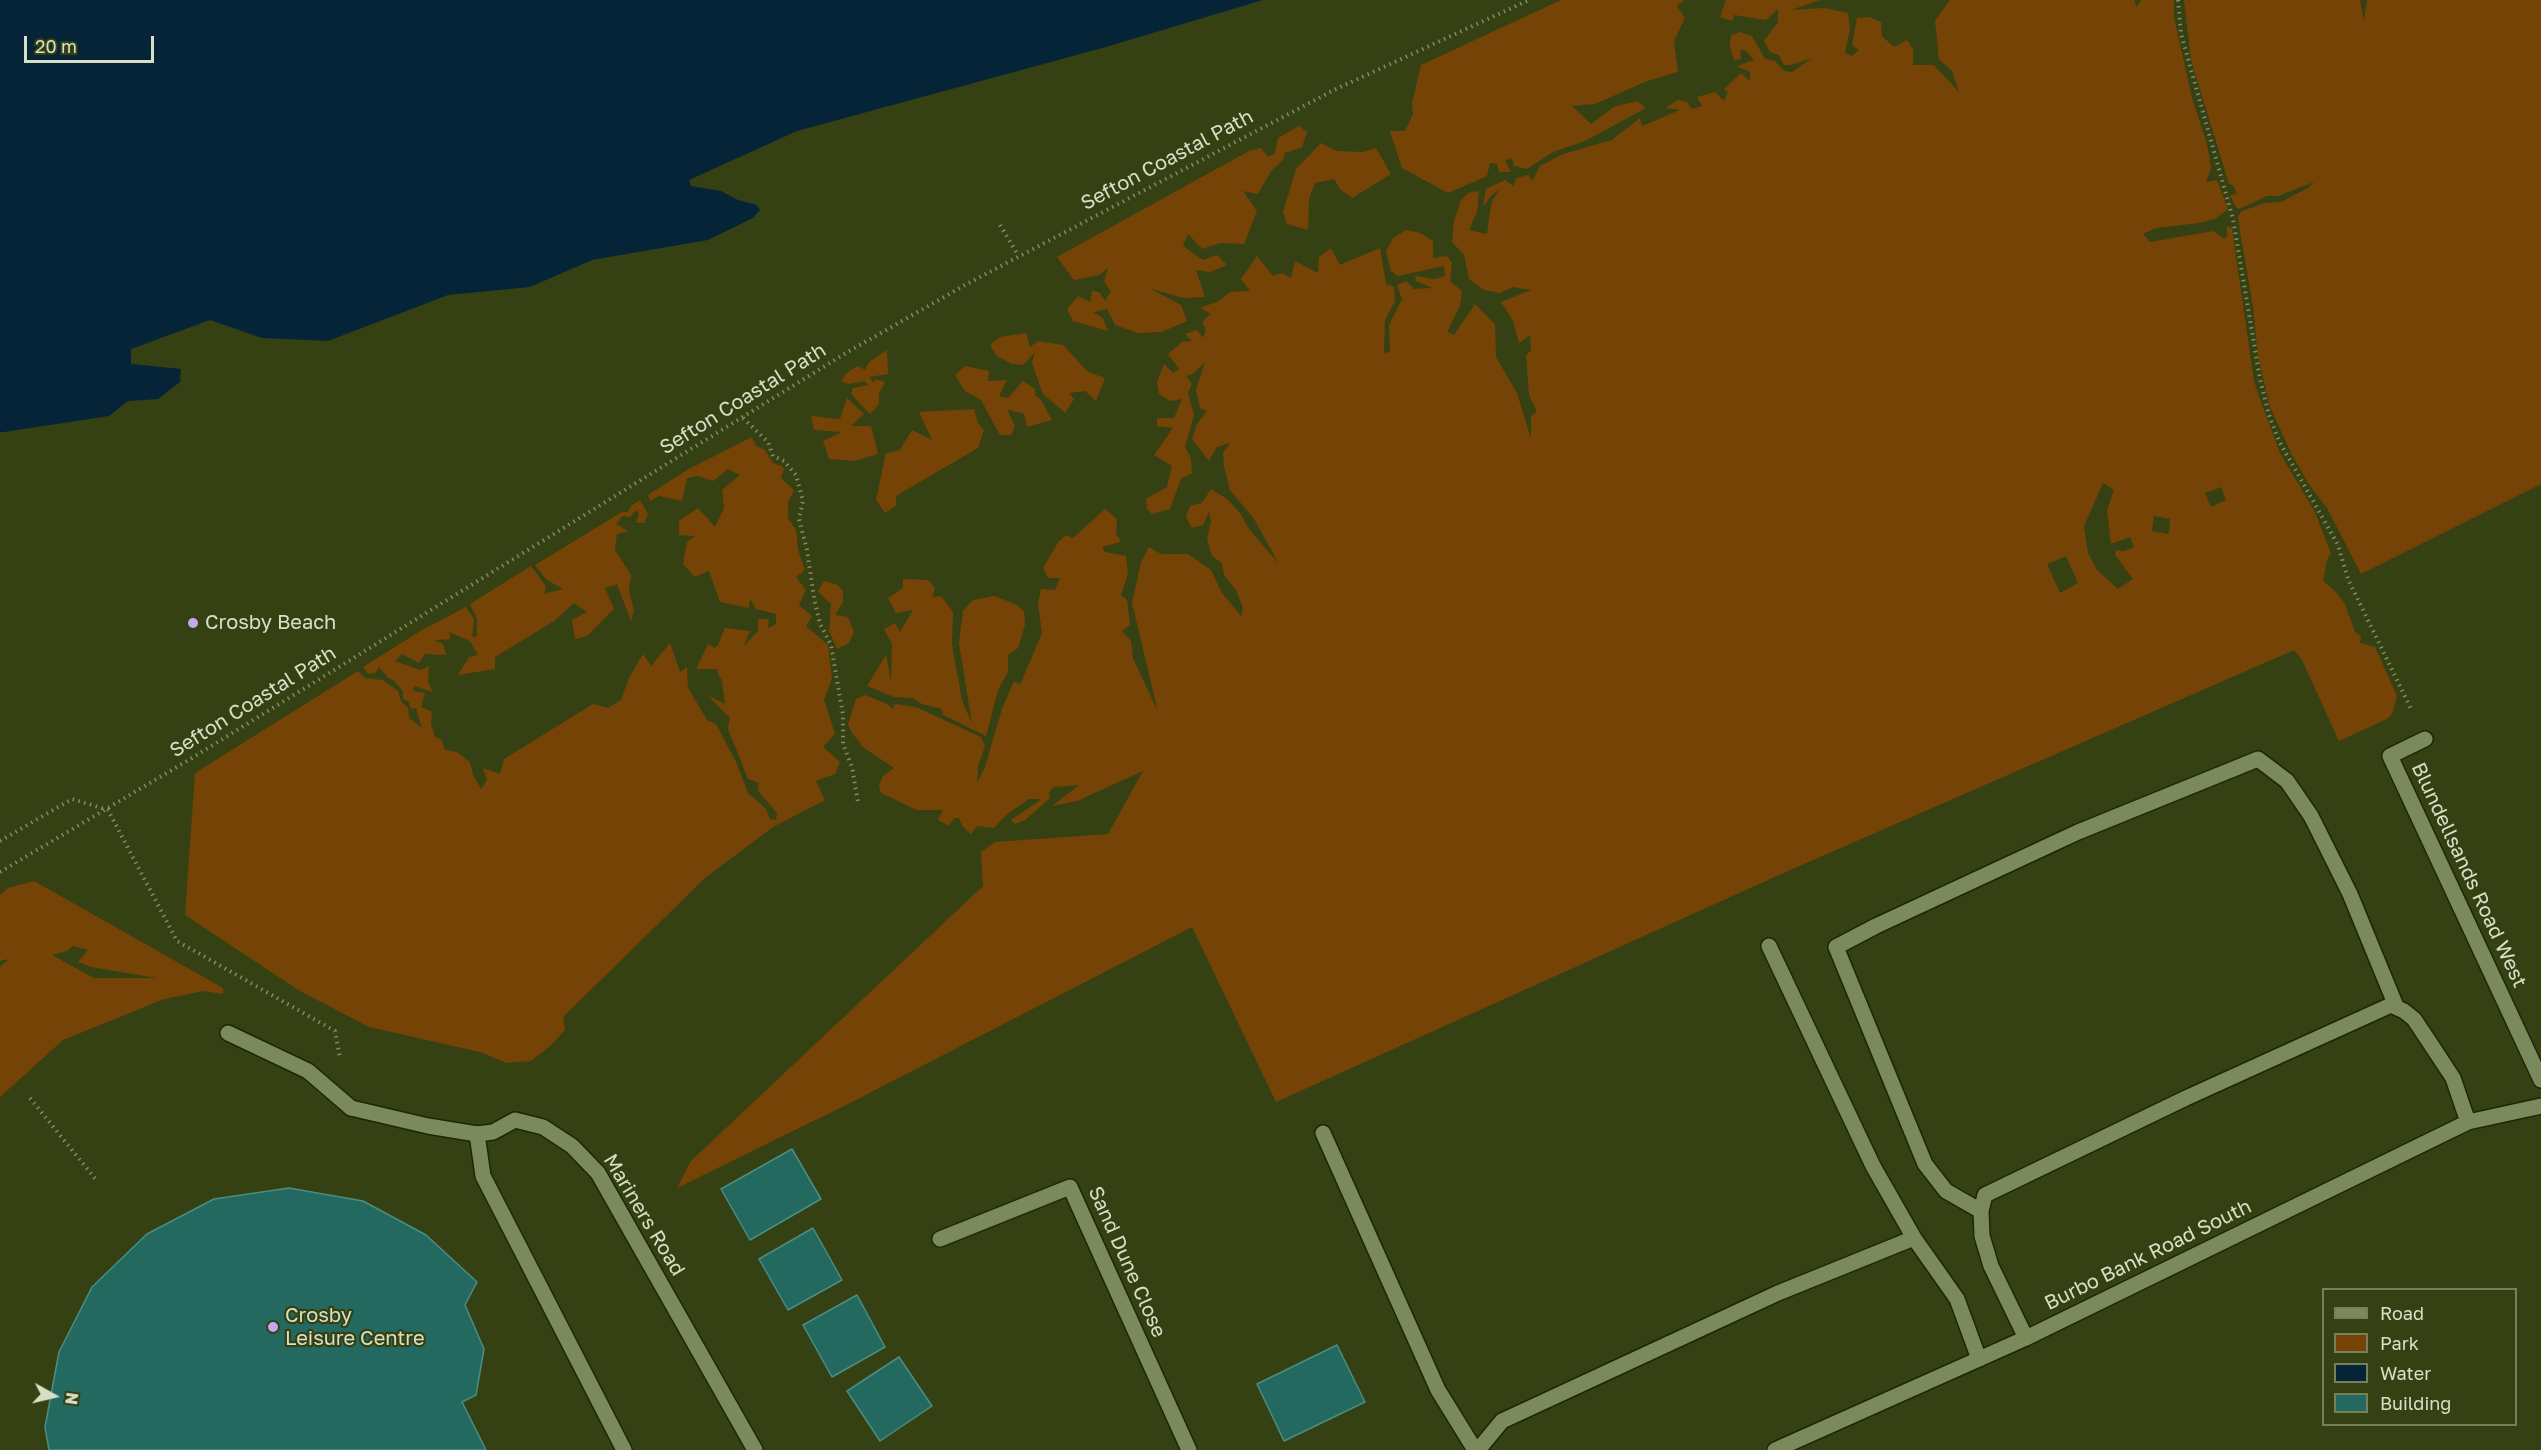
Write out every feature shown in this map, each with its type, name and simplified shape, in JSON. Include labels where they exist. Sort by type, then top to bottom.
[{"type":"street","name":"Blundellsands Road West","points":[[2425,739],[2390,756],[2541,1080]]},
{"type":"street","points":[[1981,1211],[1946,1191],[1925,1164],[1836,947],[2078,832],[2258,759],[2287,781],[2311,816],[2350,894],[2396,1006],[2414,1020],[2453,1078],[2468,1122]]},
{"type":"street","points":[[1769,946],[1873,1166],[1914,1238],[1957,1299],[1979,1359]]},
{"type":"street","points":[[2025,1338],[1991,1266],[1982,1236],[1981,1211],[1985,1195],[2207,1088],[2391,1005],[2396,1006]]},
{"type":"street","points":[[228,1033],[308,1071],[351,1108]]},
{"type":"street","name":"Burbo Bank Road South","points":[[1775,1450],[2025,1338],[2468,1122],[2541,1106]]},
{"type":"street","name":"Mariners Road","points":[[351,1108],[428,1126],[477,1134],[493,1132],[515,1120],[543,1126],[572,1146],[598,1173],[755,1450]]},
{"type":"street","points":[[1323,1132],[1438,1390],[1476,1450],[1502,1421],[1778,1293],[1914,1238]]},
{"type":"street","points":[[477,1134],[483,1176],[624,1450]]},
{"type":"street","name":"Sand Dune Close","points":[[940,1239],[1070,1187],[1189,1450]]},
{"type":"path","name":"Sefton Coastal Path","points":[[0,872],[108,810],[846,353],[1018,255],[1334,90],[1528,0]]},
{"type":"path","points":[[2178,0],[2181,34],[2233,219],[2260,379],[2270,415],[2279,441],[2338,545],[2348,579],[2425,739]]},
{"type":"path","points":[[1000,225],[1018,255]]},
{"type":"path","points":[[742,418],[768,442],[772,456],[784,461],[796,475],[803,501],[799,519],[820,624],[831,645],[843,715],[843,744],[852,767],[858,802]]},
{"type":"path","points":[[0,841],[72,799],[108,810],[177,941],[334,1030],[351,1108]]},
{"type":"path","points":[[30,1098],[98,1181]]},
{"type":"green space","points":[[1561,0],[1684,0],[1677,6],[1685,18],[1674,41],[1678,72],[1647,81],[1595,104],[1572,106],[1591,124],[1614,107],[1637,101],[1646,108],[1585,141],[1553,152],[1527,169],[1514,166],[1512,158],[1505,160],[1511,172],[1499,172],[1497,164],[1490,163],[1487,176],[1448,193],[1402,168],[1390,131],[1405,131],[1413,114],[1412,103],[1421,65]]},
{"type":"green space","points":[[1726,0],[1820,0],[1791,10],[1824,8],[1848,13],[1850,29],[1845,53],[1852,56],[1859,50],[1852,45],[1857,18],[1869,17],[1881,22],[1882,36],[1894,47],[1907,40],[1913,49],[1913,65],[1934,65],[1959,92],[1952,71],[1939,59],[1935,21],[1950,0],[2134,0],[2137,7],[2141,0],[2174,0],[2174,17],[2192,98],[2207,144],[2211,168],[2206,182],[2217,180],[2228,209],[2215,219],[2156,228],[2143,234],[2150,242],[2214,231],[2224,239],[2227,236],[2227,226],[2232,228],[2254,381],[2280,453],[2315,512],[2331,554],[2327,560],[2323,581],[2344,602],[2355,632],[2361,636],[2360,643],[2375,647],[2397,696],[2392,714],[2387,719],[2339,741],[2302,660],[2294,650],[1788,871],[1276,1102],[1192,927],[848,1104],[677,1188],[691,1161],[983,886],[981,852],[995,842],[1108,834],[1143,771],[1077,801],[1052,806],[1079,785],[1053,787],[1049,793],[1050,798],[1025,820],[1015,824],[1011,820],[1042,799],[1029,799],[1006,815],[994,828],[977,826],[971,834],[963,827],[959,818],[954,818],[949,826],[938,820],[943,810],[917,810],[881,793],[879,786],[883,776],[894,768],[864,748],[852,733],[848,724],[856,699],[865,695],[893,709],[895,704],[916,707],[981,737],[985,746],[978,766],[977,783],[985,767],[1002,709],[1014,681],[1020,685],[1042,633],[1038,603],[1041,589],[1055,590],[1060,578],[1048,578],[1043,568],[1059,541],[1066,535],[1073,538],[1105,509],[1117,519],[1116,533],[1121,542],[1102,547],[1105,552],[1126,556],[1128,574],[1121,595],[1127,600],[1130,625],[1122,631],[1131,641],[1133,658],[1158,712],[1132,603],[1141,562],[1149,547],[1161,554],[1188,554],[1211,570],[1222,593],[1241,616],[1243,608],[1236,590],[1224,575],[1222,563],[1212,556],[1207,539],[1211,521],[1209,512],[1203,525],[1192,528],[1186,517],[1190,506],[1202,503],[1211,489],[1227,499],[1240,513],[1249,529],[1279,564],[1254,519],[1230,490],[1223,453],[1230,443],[1217,447],[1209,461],[1192,439],[1197,424],[1207,411],[1200,408],[1196,390],[1205,362],[1193,374],[1186,376],[1192,384],[1188,393],[1194,415],[1185,447],[1191,458],[1192,473],[1181,479],[1170,509],[1152,514],[1147,509],[1146,499],[1167,487],[1172,466],[1154,455],[1173,428],[1157,426],[1157,418],[1174,418],[1182,399],[1170,401],[1159,394],[1157,382],[1164,364],[1173,373],[1179,369],[1168,354],[1182,342],[1192,341],[1185,334],[1197,330],[1203,338],[1206,330],[1202,322],[1211,314],[1200,308],[1219,301],[1230,292],[1250,291],[1241,279],[1257,256],[1273,276],[1282,273],[1291,278],[1295,261],[1318,273],[1319,257],[1331,248],[1340,265],[1380,248],[1386,284],[1394,287],[1395,301],[1385,320],[1384,353],[1390,352],[1389,325],[1402,299],[1397,285],[1406,281],[1414,289],[1432,288],[1416,281],[1415,276],[1435,279],[1445,276],[1444,266],[1398,276],[1391,271],[1386,252],[1393,238],[1406,230],[1420,233],[1433,241],[1433,258],[1447,256],[1452,263],[1450,281],[1462,291],[1460,306],[1447,332],[1454,335],[1475,304],[1495,324],[1496,357],[1517,393],[1531,439],[1531,416],[1537,412],[1529,395],[1526,356],[1531,350],[1530,335],[1519,343],[1513,321],[1501,302],[1531,290],[1513,287],[1500,293],[1484,290],[1469,279],[1464,255],[1452,242],[1454,221],[1461,200],[1468,193],[1479,191],[1477,212],[1469,230],[1487,234],[1491,204],[1499,189],[1483,207],[1486,189],[1505,180],[1513,186],[1517,178],[1528,175],[1532,181],[1540,166],[1563,154],[1612,140],[1640,118],[1642,126],[1680,110],[1665,108],[1678,100],[1687,102],[1692,109],[1702,106],[1697,97],[1715,92],[1724,101],[1728,92],[1724,89],[1741,73],[1750,81],[1750,72],[1737,66],[1754,60],[1745,50],[1740,50],[1741,59],[1734,60],[1730,47],[1731,35],[1740,32],[1752,36],[1765,59],[1775,61],[1784,71],[1792,72],[1812,58],[1784,65],[1779,55],[1770,52],[1764,41],[1778,22],[1778,9],[1766,20],[1734,15],[1732,21],[1720,17]],"holes":[[[2103,483],[2114,490],[2107,510],[2111,544],[2130,537],[2134,547],[2124,551],[2116,550],[2115,555],[2133,579],[2118,589],[2097,570],[2088,553],[2084,526]],[[2221,487],[2226,500],[2211,507],[2205,493]],[[2154,516],[2170,519],[2169,534],[2152,531]],[[2066,556],[2078,583],[2060,593],[2047,564]]]},
{"type":"green space","points":[[2184,0],[2360,0],[2364,21],[2367,0],[2541,0],[2541,484],[2361,574],[2327,508],[2310,486],[2292,455],[2270,407],[2258,357],[2253,307],[2239,225],[2238,216],[2242,211],[2265,203],[2281,202],[2308,188],[2314,182],[2278,196],[2267,196],[2239,209],[2235,206],[2230,195],[2237,194],[2234,186],[2229,184],[2191,60]]},
{"type":"green space","points":[[1299,126],[1307,132],[1302,147],[1285,153],[1283,160],[1271,171],[1258,194],[1243,191],[1257,211],[1244,244],[1220,243],[1202,249],[1188,234],[1183,246],[1203,260],[1217,255],[1227,265],[1210,272],[1196,270],[1205,297],[1183,298],[1149,288],[1181,305],[1187,321],[1162,332],[1138,333],[1115,325],[1107,309],[1093,312],[1103,318],[1108,331],[1073,321],[1067,309],[1078,296],[1090,302],[1092,291],[1099,292],[1105,301],[1111,291],[1104,282],[1108,268],[1099,275],[1074,280],[1057,257],[1249,151],[1261,148],[1268,157],[1275,153],[1278,138]]},
{"type":"green space","points":[[1321,143],[1337,151],[1363,152],[1376,148],[1391,174],[1352,198],[1340,189],[1334,179],[1315,183],[1309,199],[1308,230],[1287,224],[1283,212],[1296,169]]},
{"type":"green space","points":[[1026,333],[1030,347],[1038,341],[1063,345],[1088,372],[1105,378],[1096,401],[1085,391],[1069,393],[1074,399],[1065,413],[1043,394],[1032,363],[1035,352],[1023,365],[1012,364],[997,356],[990,345],[1000,337]]},
{"type":"green space","points":[[887,350],[888,374],[869,377],[874,383],[875,379],[885,382],[879,393],[879,404],[870,414],[851,394],[853,388],[868,385],[865,381],[849,384],[841,381],[848,372],[858,366],[865,370],[869,362]]},
{"type":"green space","points":[[965,366],[989,371],[988,381],[1007,380],[999,396],[1008,398],[1023,381],[1035,389],[1035,395],[1041,400],[1052,420],[1027,427],[1024,414],[1007,409],[1015,426],[1011,435],[1000,435],[981,400],[965,391],[955,375]]},
{"type":"green space","points":[[847,398],[864,414],[851,426],[871,426],[878,454],[854,461],[829,459],[823,441],[842,432],[814,430],[811,416],[840,419]]},
{"type":"green space","points":[[974,409],[978,423],[984,430],[978,448],[896,496],[896,506],[885,513],[876,500],[886,453],[900,450],[912,430],[932,440],[919,412]]},
{"type":"green space","points":[[752,437],[756,446],[765,450],[773,463],[782,466],[784,469],[781,478],[794,490],[788,502],[788,518],[796,530],[798,550],[805,570],[796,577],[806,590],[799,605],[812,616],[806,626],[828,645],[832,679],[824,699],[835,734],[823,747],[840,762],[835,774],[816,781],[825,800],[773,827],[705,878],[563,1017],[565,1030],[549,1047],[531,1061],[507,1063],[480,1052],[369,1027],[300,991],[185,915],[195,773],[358,671],[365,678],[383,680],[398,691],[401,701],[408,708],[409,718],[422,728],[416,708],[411,709],[409,702],[403,699],[403,691],[393,680],[388,678],[379,667],[375,673],[368,674],[363,667],[422,630],[466,607],[474,619],[472,637],[477,636],[477,619],[470,604],[531,566],[546,586],[544,594],[563,589],[547,580],[535,565],[622,512],[628,512],[631,506],[640,500],[648,514],[644,523],[636,523],[639,514],[636,510],[630,517],[623,516],[616,524],[628,531],[617,534],[615,550],[631,575],[629,591],[634,611],[631,621],[617,584],[605,588],[614,609],[587,636],[575,639],[572,620],[587,612],[574,603],[554,621],[495,657],[495,669],[458,675],[469,657],[478,655],[470,641],[449,632],[451,639],[434,640],[443,644],[446,655],[425,654],[419,663],[402,654],[395,661],[420,670],[429,666],[428,682],[433,692],[414,686],[413,691],[425,693],[421,707],[432,712],[431,724],[435,737],[442,740],[445,750],[457,752],[470,762],[473,775],[481,789],[487,780],[483,768],[500,774],[504,759],[593,704],[608,708],[621,700],[629,678],[643,654],[651,666],[670,643],[680,672],[687,667],[688,688],[707,720],[716,724],[736,762],[748,793],[766,809],[770,819],[776,820],[777,813],[758,791],[759,783],[748,779],[728,729],[730,718],[707,695],[725,704],[722,681],[716,669],[696,669],[708,644],[714,648],[718,645],[725,628],[750,631],[744,646],[758,631],[758,619],[769,619],[768,628],[776,624],[776,614],[756,609],[750,599],[749,608],[720,602],[709,571],[695,577],[683,564],[687,542],[695,536],[679,535],[679,521],[698,508],[715,527],[724,508],[722,490],[740,475],[728,469],[713,481],[698,476],[687,478],[682,501],[659,496],[650,501],[648,495],[687,470]]},
{"type":"green space","points":[[903,579],[928,580],[935,588],[932,597],[941,596],[953,612],[952,645],[962,700],[972,724],[959,643],[963,611],[973,600],[994,596],[1015,604],[1024,611],[1025,625],[1018,648],[1008,655],[1008,672],[998,690],[986,736],[943,715],[942,709],[922,704],[912,698],[894,697],[867,686],[886,655],[891,681],[892,644],[884,629],[895,623],[900,632],[913,610],[896,613],[888,598],[903,588]]},
{"type":"green space","points":[[824,581],[838,585],[843,591],[843,602],[835,615],[848,617],[854,632],[849,643],[837,649],[829,631],[831,604],[818,591]]},
{"type":"green space","points":[[34,881],[223,988],[223,994],[204,991],[164,999],[63,1040],[0,1097],[0,967],[9,959],[0,961],[0,895],[8,888]],"holes":[[[73,946],[88,950],[78,962],[91,967],[157,978],[94,978],[52,955],[67,951]]]},
{"type":"water","points":[[0,0],[1263,0],[1106,47],[797,131],[689,180],[691,186],[721,191],[738,200],[757,205],[760,210],[753,218],[708,240],[592,260],[530,287],[448,295],[328,341],[262,338],[210,320],[131,349],[131,364],[181,369],[180,382],[158,399],[128,401],[109,416],[0,432]]},
{"type":"building","points":[[792,1149],[821,1199],[750,1240],[721,1189]]},
{"type":"building","name":"Crosby Leisure Centre","points":[[289,1188],[363,1201],[426,1235],[477,1282],[465,1305],[484,1349],[476,1395],[462,1402],[486,1450],[49,1450],[45,1427],[59,1352],[92,1287],[147,1234],[214,1199]]},
{"type":"building","points":[[813,1228],[842,1280],[788,1310],[759,1259]]},
{"type":"building","points":[[857,1295],[885,1347],[832,1377],[803,1325]]},
{"type":"building","points":[[1337,1345],[1365,1402],[1284,1441],[1257,1384]]},
{"type":"building","points":[[899,1357],[932,1406],[880,1441],[847,1391]]},
{"type":"place","name":"Crosby Beach","points":[[193,623]]},
{"type":"place","name":"Crosby Leisure Centre","points":[[273,1327]]}]
